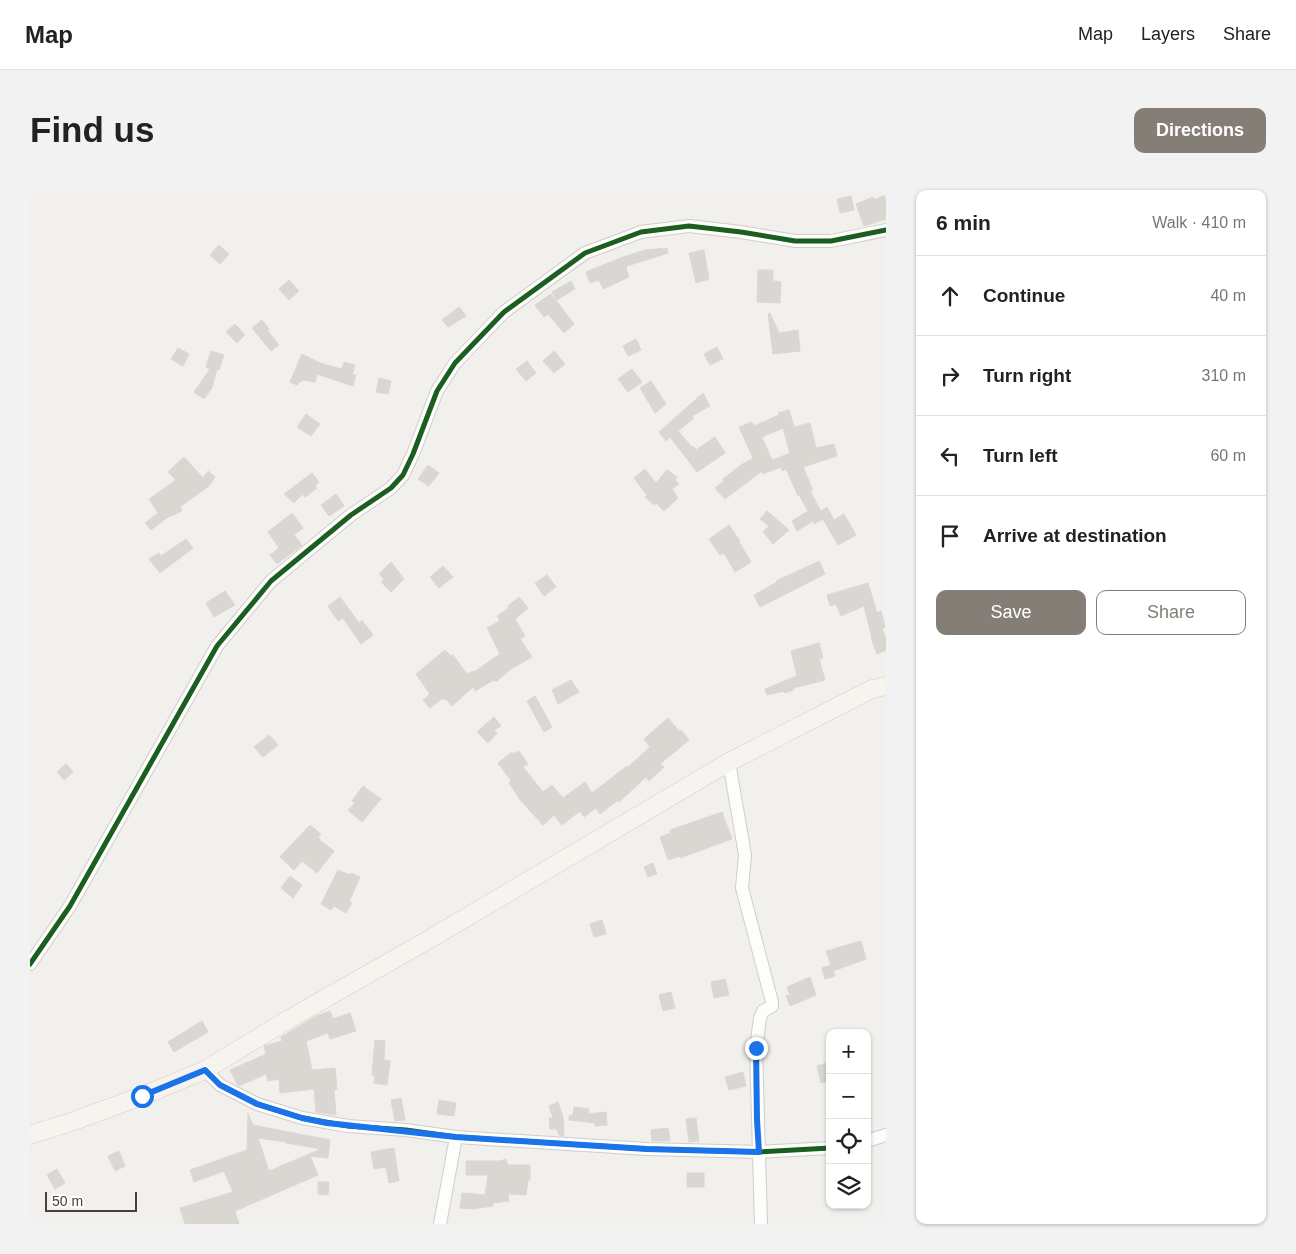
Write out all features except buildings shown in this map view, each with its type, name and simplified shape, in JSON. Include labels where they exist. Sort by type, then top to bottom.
[{"type":"main road","points":[[30,1135],[142,1096],[205,1070],[288,1019],[428,940],[729,762],[872,689],[886,686]]},
{"type":"street","points":[[30,964],[70,906],[217,646],[271,581],[352,515],[391,488],[403,476],[437,391],[455,363],[504,312],[585,253],[641,232],[689,226],[795,240],[831,241],[886,230]]},
{"type":"street","points":[[729,762],[744,855],[742,888],[772,1002],[772,1006],[763,1011],[760,1018],[756,1048],[761,1224]]},
{"type":"street","points":[[205,1070],[220,1085],[240,1097],[302,1118],[348,1126],[406,1130],[456,1137],[647,1149],[759,1152],[826,1148]]},
{"type":"street","points":[[871,1140],[886,1135]]},
{"type":"street","points":[[440,1224],[456,1137]]},
{"type":"cycle path","points":[[30,964],[70,906],[217,646],[271,581],[351,515],[391,488],[403,475],[437,391],[455,363],[504,312],[585,253],[641,232],[689,226],[795,241],[831,241],[886,230]]},
{"type":"cycle path","points":[[205,1070],[220,1085],[257,1104],[302,1118],[348,1126],[406,1130],[456,1137],[647,1149],[759,1152],[826,1148]]},
{"type":"route","points":[[142,1096],[205,1070],[220,1085],[240,1097],[278,1112],[327,1123],[406,1130],[456,1137],[647,1149],[759,1152],[756,1048]]}]
